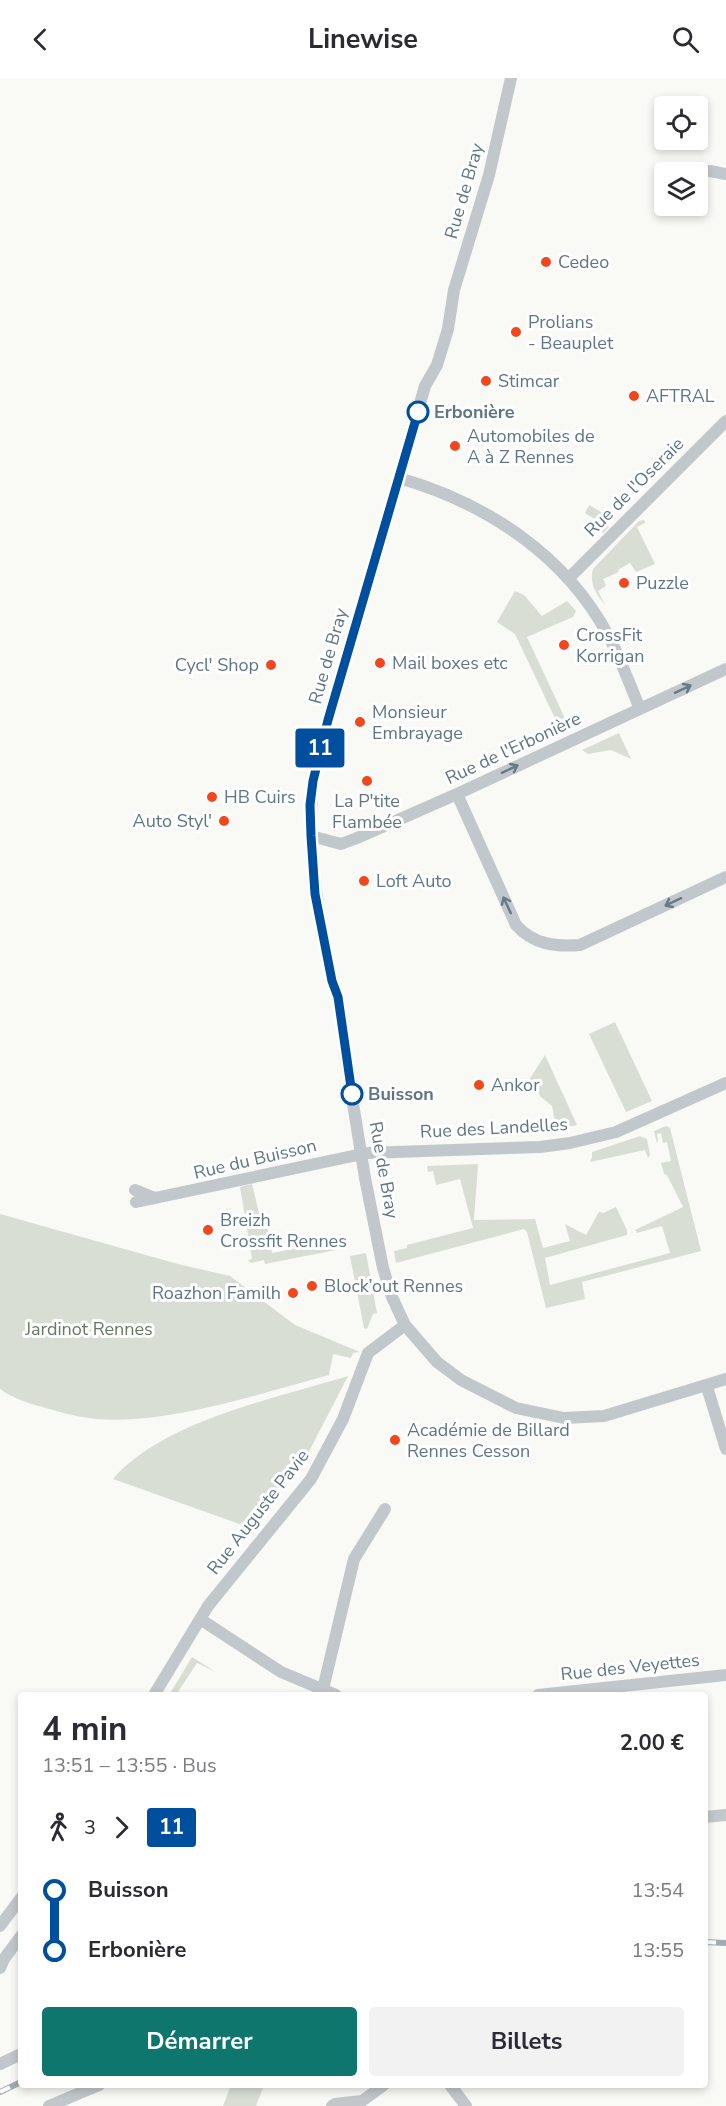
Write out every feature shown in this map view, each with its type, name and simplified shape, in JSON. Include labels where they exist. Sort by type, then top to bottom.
[{"type":"street","name":"Rue de Bray","points":[[511,78],[489,175],[454,290],[448,329],[437,364],[425,386],[318,756],[310,805],[315,894],[332,981],[338,997],[361,1154],[383,1268],[392,1298],[405,1325],[431,1356],[461,1380],[516,1408],[564,1418],[604,1416],[726,1380]]},
{"type":"street","points":[[710,171],[726,174]]},
{"type":"street","name":"Rue de l'Oseraie","points":[[568,579],[726,421]]},
{"type":"street","points":[[399,478],[459,500],[492,517],[523,537],[568,579],[592,608],[610,638],[640,709]]},
{"type":"street","name":"Rue de l'Erbonière","points":[[311,836],[341,844],[457,794],[726,669]]},
{"type":"street","points":[[457,794],[516,925],[524,933],[546,945],[580,945],[726,877]]},
{"type":"street","name":"Rue des Landelles","points":[[361,1154],[540,1147],[570,1143],[616,1132],[726,1083]]},
{"type":"street","name":"Rue du Buisson","points":[[136,1196],[156,1199],[361,1154]]},
{"type":"street","name":"Rue Auguste Pavie","points":[[156,1692],[200,1619],[236,1569],[311,1479],[343,1419],[368,1353],[405,1325]]},
{"type":"street","points":[[707,1387],[726,1449]]},
{"type":"street","points":[[323,1689],[354,1559],[385,1509]]},
{"type":"street","points":[[200,1619],[281,1672],[330,1692]]},
{"type":"street","name":"Rue des Veyettes","points":[[568,1692],[726,1676]]},
{"type":"street","points":[[708,1817],[726,1815]]},
{"type":"street","points":[[0,1926],[18,1902]]},
{"type":"street","points":[[0,1968],[18,1939]]},
{"type":"street","points":[[0,2064],[18,2055]]},
{"type":"street","points":[[49,2106],[92,2088]]},
{"type":"street","points":[[332,2106],[362,2101],[380,2088]]},
{"type":"street","points":[[452,2088],[466,2106]]},
{"type":"green space","points":[[589,505],[610,517],[604,523],[609,527],[603,533],[597,528],[601,523],[585,513]]},
{"type":"green space","points":[[644,520],[645,523],[637,527],[655,564],[636,572],[630,563],[618,570],[619,572],[603,579],[606,586],[598,591],[605,605],[594,588],[593,569],[639,521]]},
{"type":"green space","points":[[515,591],[524,595],[542,616],[567,601],[576,611],[573,617],[527,637],[569,727],[561,731],[515,634],[497,622]]},
{"type":"green space","points":[[619,733],[631,759],[611,750],[588,754],[582,750]]},
{"type":"green space","points":[[615,1022],[652,1101],[626,1112],[589,1034]]},
{"type":"green space","points":[[545,1055],[577,1125],[567,1127],[566,1124],[555,1122],[552,1106],[541,1097],[529,1080]]},
{"type":"green space","points":[[666,1126],[670,1128],[701,1251],[582,1282],[585,1299],[546,1308],[527,1232],[524,1229],[396,1263],[394,1251],[407,1248],[407,1245],[473,1228],[460,1179],[436,1185],[433,1171],[428,1172],[427,1166],[478,1164],[474,1220],[535,1219],[543,1248],[570,1241],[565,1224],[586,1235],[599,1212],[603,1213],[616,1207],[627,1230],[627,1235],[545,1258],[550,1285],[670,1253],[662,1226],[637,1233],[635,1230],[683,1207],[667,1175],[664,1174],[661,1163],[671,1161],[667,1142],[663,1143],[661,1133],[657,1134],[657,1143],[654,1131]]},
{"type":"green space","points":[[640,1136],[647,1139],[650,1155],[648,1158],[645,1150],[590,1162],[592,1152]]},
{"type":"green space","points":[[252,1184],[262,1226],[267,1225],[272,1253],[335,1238],[336,1250],[265,1264],[264,1260],[251,1263],[248,1260],[252,1259],[240,1187]]},
{"type":"green space","name":"Jardinot Rennes","points":[[0,1214],[178,1264],[230,1276],[295,1325],[360,1352],[353,1353],[351,1358],[333,1354],[329,1375],[183,1413],[124,1420],[96,1419],[55,1411],[20,1400],[0,1389]]},
{"type":"green space","points":[[366,1253],[377,1313],[373,1314],[367,1329],[364,1328],[350,1256]]},
{"type":"green space","points":[[348,1376],[299,1471],[287,1475],[248,1527],[113,1479],[134,1459],[160,1442],[190,1427],[255,1403]]},
{"type":"green space","points":[[192,1657],[216,1672],[197,1663],[178,1692],[171,1692]]},
{"type":"green space","points":[[230,2088],[263,2088],[256,2106],[223,2106]]},
{"type":"railway","points":[[708,1942],[726,1943]]},
{"type":"railway","points":[[0,2092],[18,2083]]},
{"type":"bus line","name":"11","points":[[352,1094],[338,997],[332,981],[315,894],[310,805],[315,769],[328,720],[418,412]]},
{"type":"place","name":"Cedeo","points":[[546,262]]},
{"type":"place","name":"Prolians - Beauplet","points":[[516,332]]},
{"type":"place","name":"Stimcar","points":[[486,381]]},
{"type":"place","name":"AFTRAL","points":[[634,396]]},
{"type":"place","name":"Erbonière","points":[[418,412]]},
{"type":"place","name":"Automobiles de A à Z Rennes","points":[[455,446]]},
{"type":"place","name":"Puzzle","points":[[624,583]]},
{"type":"place","name":"CrossFit Korrigan","points":[[564,645]]},
{"type":"place","name":"Mail boxes etc","points":[[380,663]]},
{"type":"place","name":"Cycl' Shop","points":[[271,665]]},
{"type":"place","name":"Monsieur Embrayage","points":[[360,722]]},
{"type":"place","name":"La P'tite Flambée","points":[[367,781]]},
{"type":"place","name":"HB Cuirs","points":[[212,797]]},
{"type":"place","name":"Auto Styl'","points":[[224,821]]},
{"type":"place","name":"Loft Auto","points":[[364,881]]},
{"type":"place","name":"Ankor","points":[[479,1085]]},
{"type":"place","name":"Buisson","points":[[352,1094]]},
{"type":"place","name":"Breizh Crossfit Rennes","points":[[208,1230]]},
{"type":"place","name":"Block’out Rennes","points":[[312,1286]]},
{"type":"place","name":"Roazhon Familh","points":[[293,1293]]},
{"type":"place","name":"Académie de Billard Rennes Cesson","points":[[395,1440]]}]
